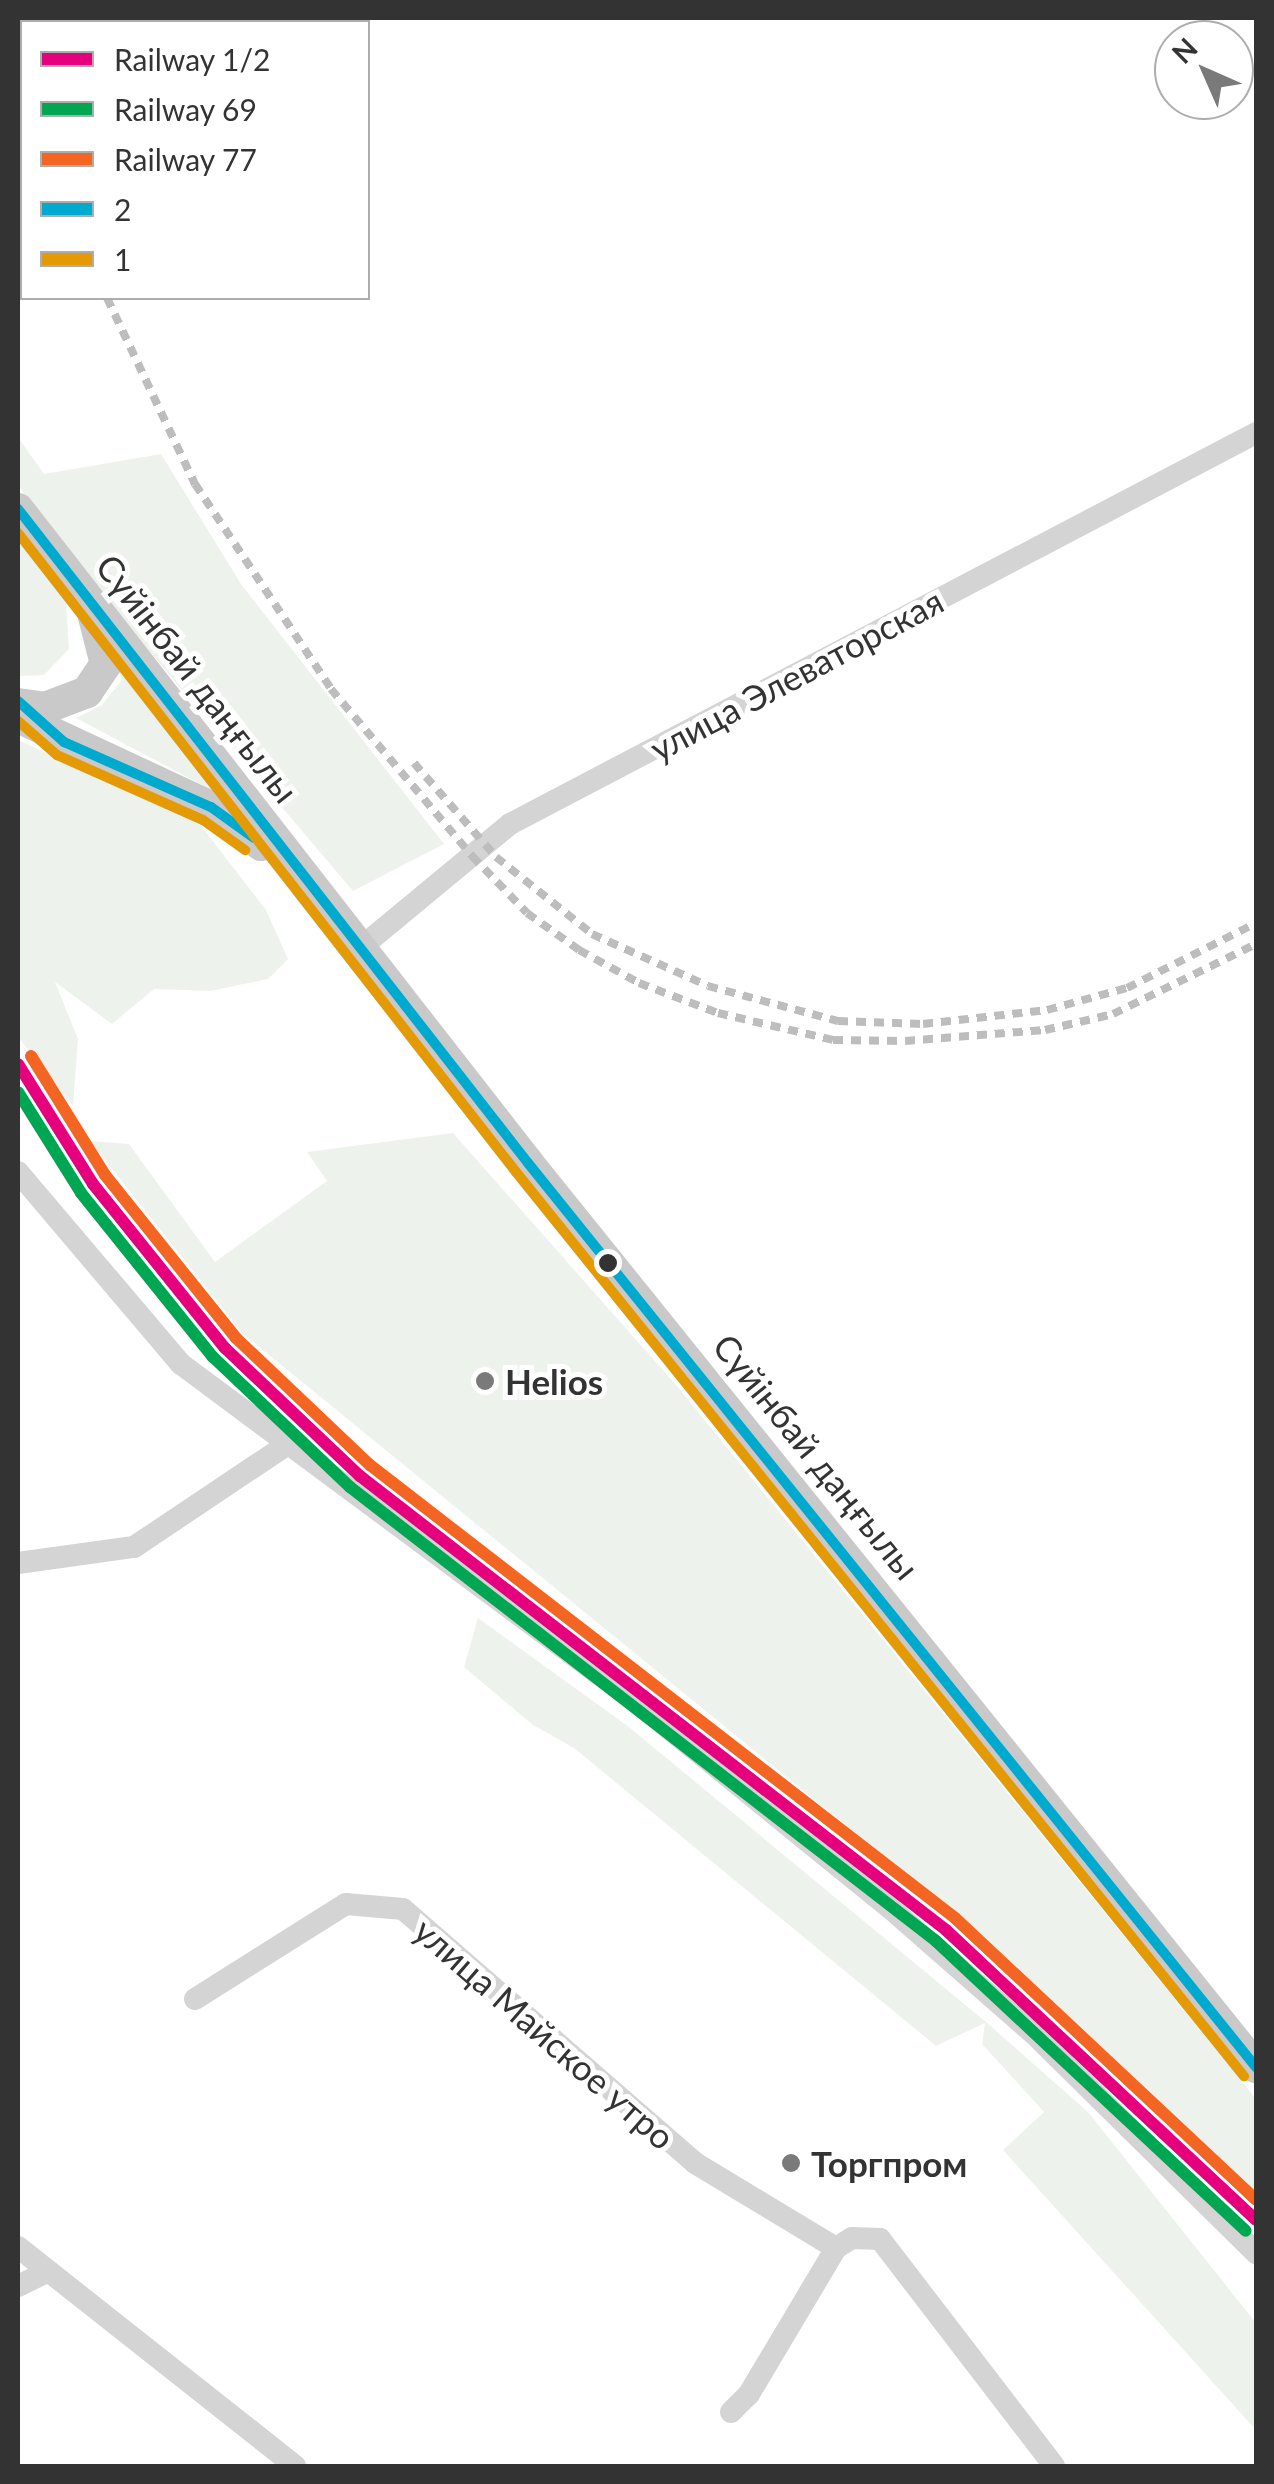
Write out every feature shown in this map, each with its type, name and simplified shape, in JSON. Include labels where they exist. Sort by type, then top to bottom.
[{"type":"main road","name":"Сүйінбай даңғылы","points":[[18,509],[359,950],[1256,2067]]},
{"type":"main road","points":[[18,704],[68,703],[100,677],[104,642],[81,591]]},
{"type":"main road","name":"Сүйінбай даңғылы","points":[[18,717],[210,807],[316,895]]},
{"type":"street","name":"улица Элеваторская","points":[[359,950],[510,824],[1256,433]]},
{"type":"street","points":[[18,1172],[181,1364],[635,1701],[898,1915],[1034,2034],[1256,2253]]},
{"type":"street","points":[[18,1562],[134,1546],[288,1444]]},
{"type":"street","name":"улица Майское утро","points":[[195,1999],[346,1904],[403,1909],[695,2163],[836,2248]]},
{"type":"street","points":[[731,2412],[748,2394],[836,2248],[852,2238],[880,2240],[1054,2466]]},
{"type":"street","points":[[18,2247],[45,2273],[295,2466]]},
{"type":"street","points":[[18,2286],[45,2273]]},
{"type":"shaded area","points":[[18,437],[44,474],[161,454],[241,584],[444,844],[353,891],[64,551],[18,485]]},
{"type":"shaded area","points":[[18,537],[66,603],[69,649],[44,675],[18,676]]},
{"type":"shaded area","points":[[116,651],[232,801],[76,718],[102,705],[121,681]]},
{"type":"shaded area","points":[[18,740],[199,823],[266,910],[288,959],[268,979],[210,991],[154,989],[112,1024],[55,982],[78,1039],[73,1106],[18,1037]]},
{"type":"shaded area","points":[[453,1133],[677,1386],[1256,2099],[1256,2198],[1209,2148],[897,1867],[242,1333],[90,1141],[129,1144],[215,1262],[327,1181],[307,1152]]},
{"type":"shaded area","points":[[478,1618],[629,1727],[986,2022],[1088,2112],[1256,2323],[1256,2430],[1003,2150],[1044,2112],[982,2044],[985,2023],[936,2046],[574,1748],[533,1725],[464,1667]]},
{"type":"railway","points":[[18,52],[20,58]]},
{"type":"railway","points":[[18,92],[20,98]]},
{"type":"railway","points":[[108,300],[195,484],[331,689],[472,856],[527,913],[579,950],[639,983],[718,1013],[833,1040],[905,1041],[1045,1030],[1113,1014],[1256,944]]},
{"type":"railway","points":[[414,763],[496,857],[592,934],[708,986],[838,1021],[923,1024],[1047,1010],[1127,988],[1256,923]]},
{"type":"rail line","name":"77","points":[[31,1056],[105,1175],[236,1338],[370,1465],[955,1918],[1256,2200]]},
{"type":"rail line","name":"1/2","points":[[18,1064],[93,1184],[225,1348],[360,1476],[946,1930],[1256,2220]]},
{"type":"rail line","name":"69","points":[[18,1092],[81,1193],[213,1357],[350,1487],[936,1941],[1246,2231]]},
{"type":"transit line","name":"2","points":[[18,509],[528,1163],[1256,2067]]},
{"type":"transit line","name":"1","points":[[18,533],[516,1172],[1244,2076]]},
{"type":"transit line","name":"2","points":[[18,701],[64,742],[211,807],[254,838]]},
{"type":"transit line","name":"1","points":[[18,721],[57,755],[203,820],[245,850]]},
{"type":"place","name":"Helios","points":[[485,1381]]},
{"type":"place","name":"Торгпром","points":[[791,2163]]}]
